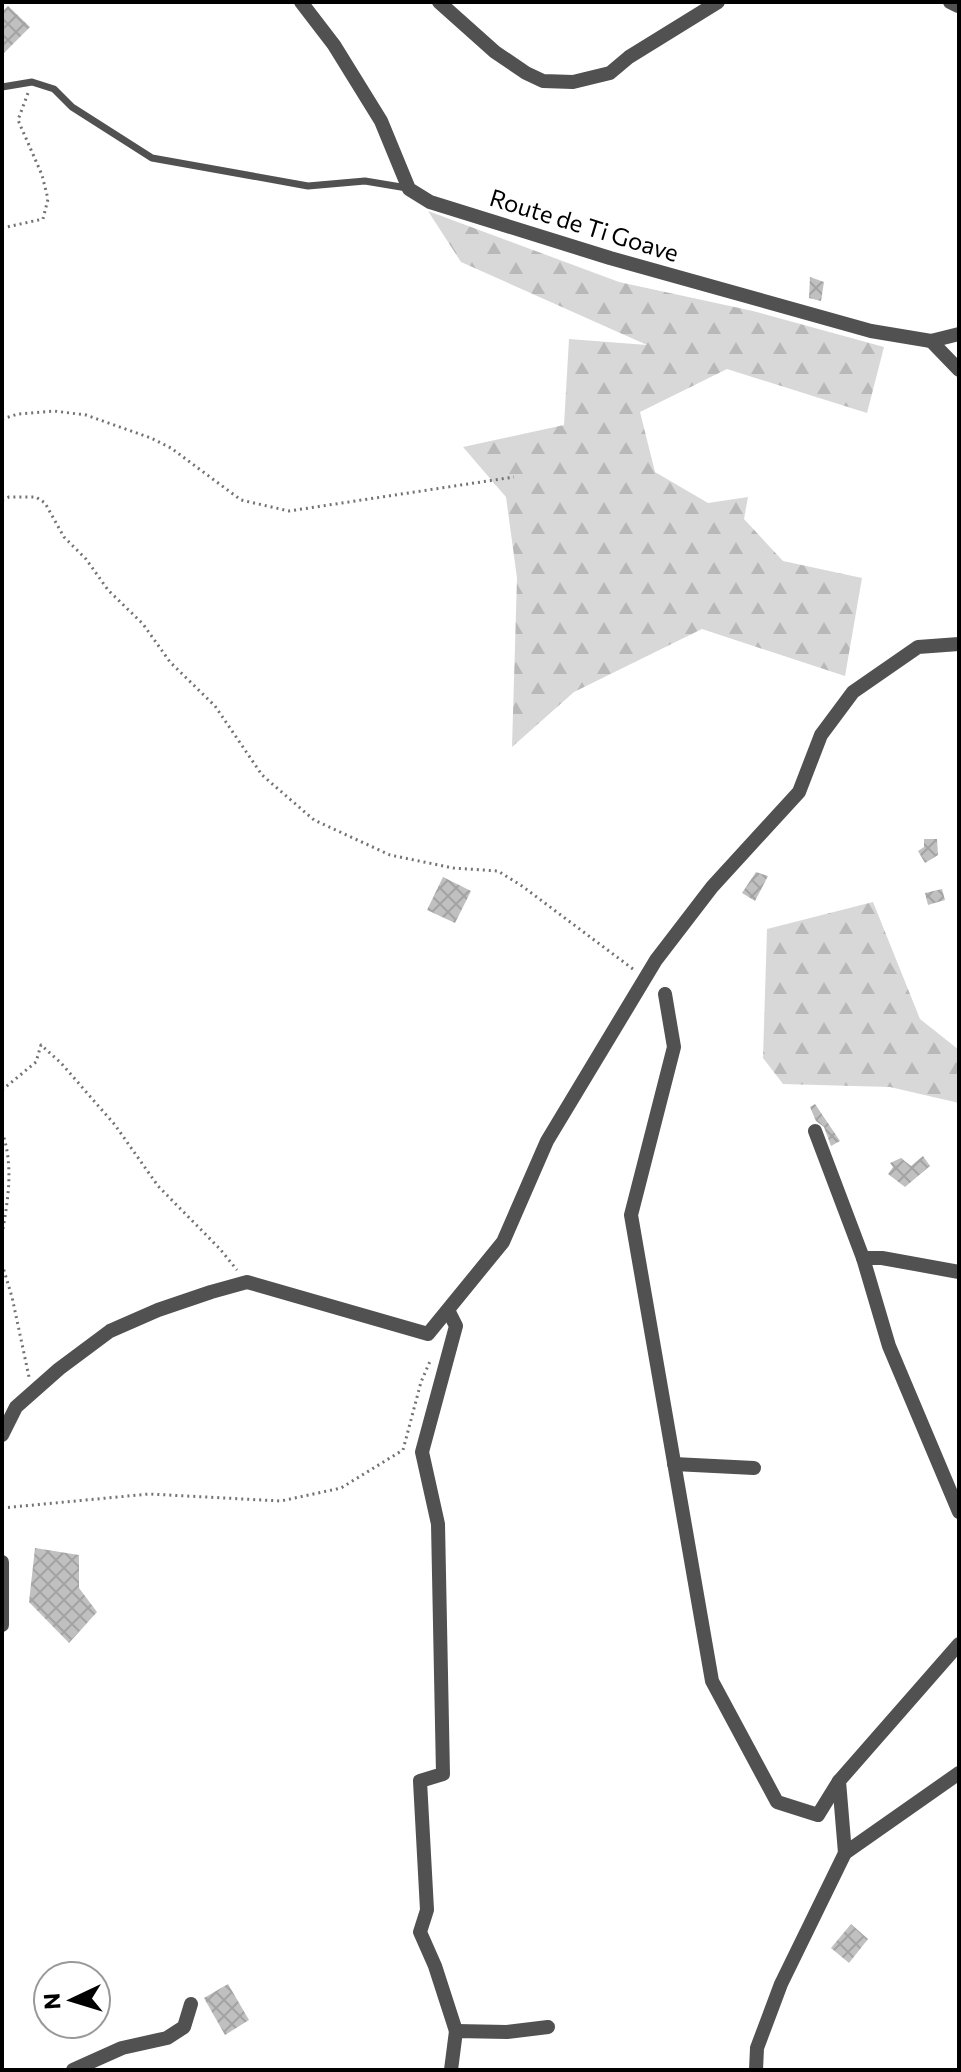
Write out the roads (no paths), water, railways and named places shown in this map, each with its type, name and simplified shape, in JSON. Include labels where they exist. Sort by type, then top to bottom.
[{"type":"street","points":[[301,2],[334,45],[381,121],[409,189]]},
{"type":"street","points":[[439,2],[495,52],[526,73],[543,81],[573,82],[610,73],[629,57],[718,2]]},
{"type":"street","name":"Route de Ti Goave","points":[[409,189],[430,202],[610,258],[871,331],[931,341],[959,334]]},
{"type":"street","points":[[931,341],[959,370]]},
{"type":"street","points":[[2,1435],[16,1407],[59,1369],[110,1331],[172,1306],[247,1282],[428,1334],[503,1242],[547,1141],[656,960],[712,887],[799,792],[821,735],[853,692],[918,647],[959,644]]},
{"type":"street","points":[[665,994],[674,1047],[631,1215],[712,1681],[777,1802],[818,1815],[839,1781],[959,1644]]},
{"type":"street","points":[[815,1131],[863,1258],[889,1346],[959,1512]]},
{"type":"street","points":[[863,1258],[882,1258],[959,1272]]},
{"type":"street","points":[[449,1312],[456,1326],[422,1452],[438,1524],[443,1774],[420,1781],[427,1910],[420,1932],[435,1966],[456,2031],[451,2070]]},
{"type":"street","points":[[674,1464],[754,1468]]},
{"type":"street","points":[[2,1562],[2,1625]]},
{"type":"street","points":[[756,2070],[757,2048],[781,1984],[845,1853],[959,1773]]},
{"type":"street","points":[[839,1781],[845,1853]]},
{"type":"street","points":[[73,2070],[122,2048],[167,2038],[184,2027],[191,2004]]},
{"type":"street","points":[[456,2031],[507,2032],[548,2027]]},
{"type":"lane","points":[[2,87],[32,82],[54,89],[72,107],[152,158],[308,186],[365,181],[409,189]]}]
